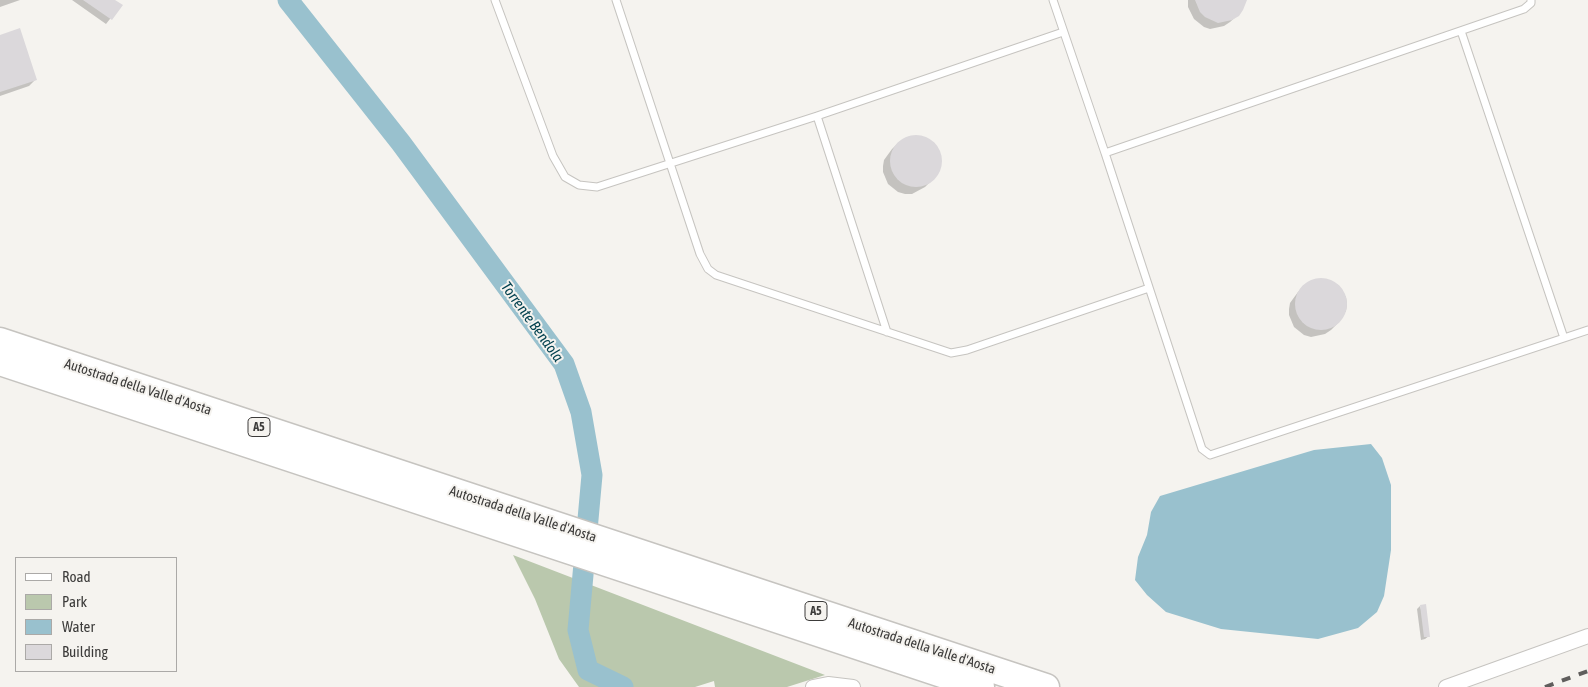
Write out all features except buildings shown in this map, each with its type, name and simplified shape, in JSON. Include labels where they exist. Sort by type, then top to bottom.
[{"type":"highway","name":"Autostrada della Valle d'Aosta","points":[[0,341],[517,523]]},
{"type":"highway","name":"Autostrada della Valle d'Aosta","points":[[0,362],[587,546],[1046,687]]},
{"type":"highway","name":"Autostrada della Valle d'Aosta","points":[[587,546],[981,687]]},
{"type":"street","points":[[1446,687],[1588,636]]},
{"type":"street","points":[[813,687],[828,684],[853,687]]},
{"type":"lane","points":[[495,0],[553,156],[566,177],[580,186],[597,187],[817,116],[1063,32]]},
{"type":"lane","points":[[616,0],[700,254],[708,269],[716,276],[951,353],[967,350],[1149,288]]},
{"type":"lane","points":[[1053,0],[1202,450],[1210,455],[1588,330]]},
{"type":"lane","points":[[1105,153],[1524,9],[1532,0]]},
{"type":"lane","points":[[1461,31],[1564,338]]},
{"type":"lane","points":[[817,116],[887,332]]},
{"type":"green space","points":[[513,555],[825,675],[787,687],[715,687],[714,681],[695,687],[579,687],[559,659],[535,599]]},
{"type":"water","points":[[1371,444],[1382,458],[1391,485],[1391,550],[1384,596],[1377,612],[1358,628],[1318,639],[1221,629],[1166,612],[1147,595],[1135,580],[1138,557],[1147,535],[1151,512],[1160,496],[1314,450]]},
{"type":"waterway","name":"Torrente Bendola","points":[[288,0],[401,143],[564,364],[581,412],[592,475],[578,630],[588,670],[623,687]]},
{"type":"railway","points":[[1545,687],[1588,671]]}]
